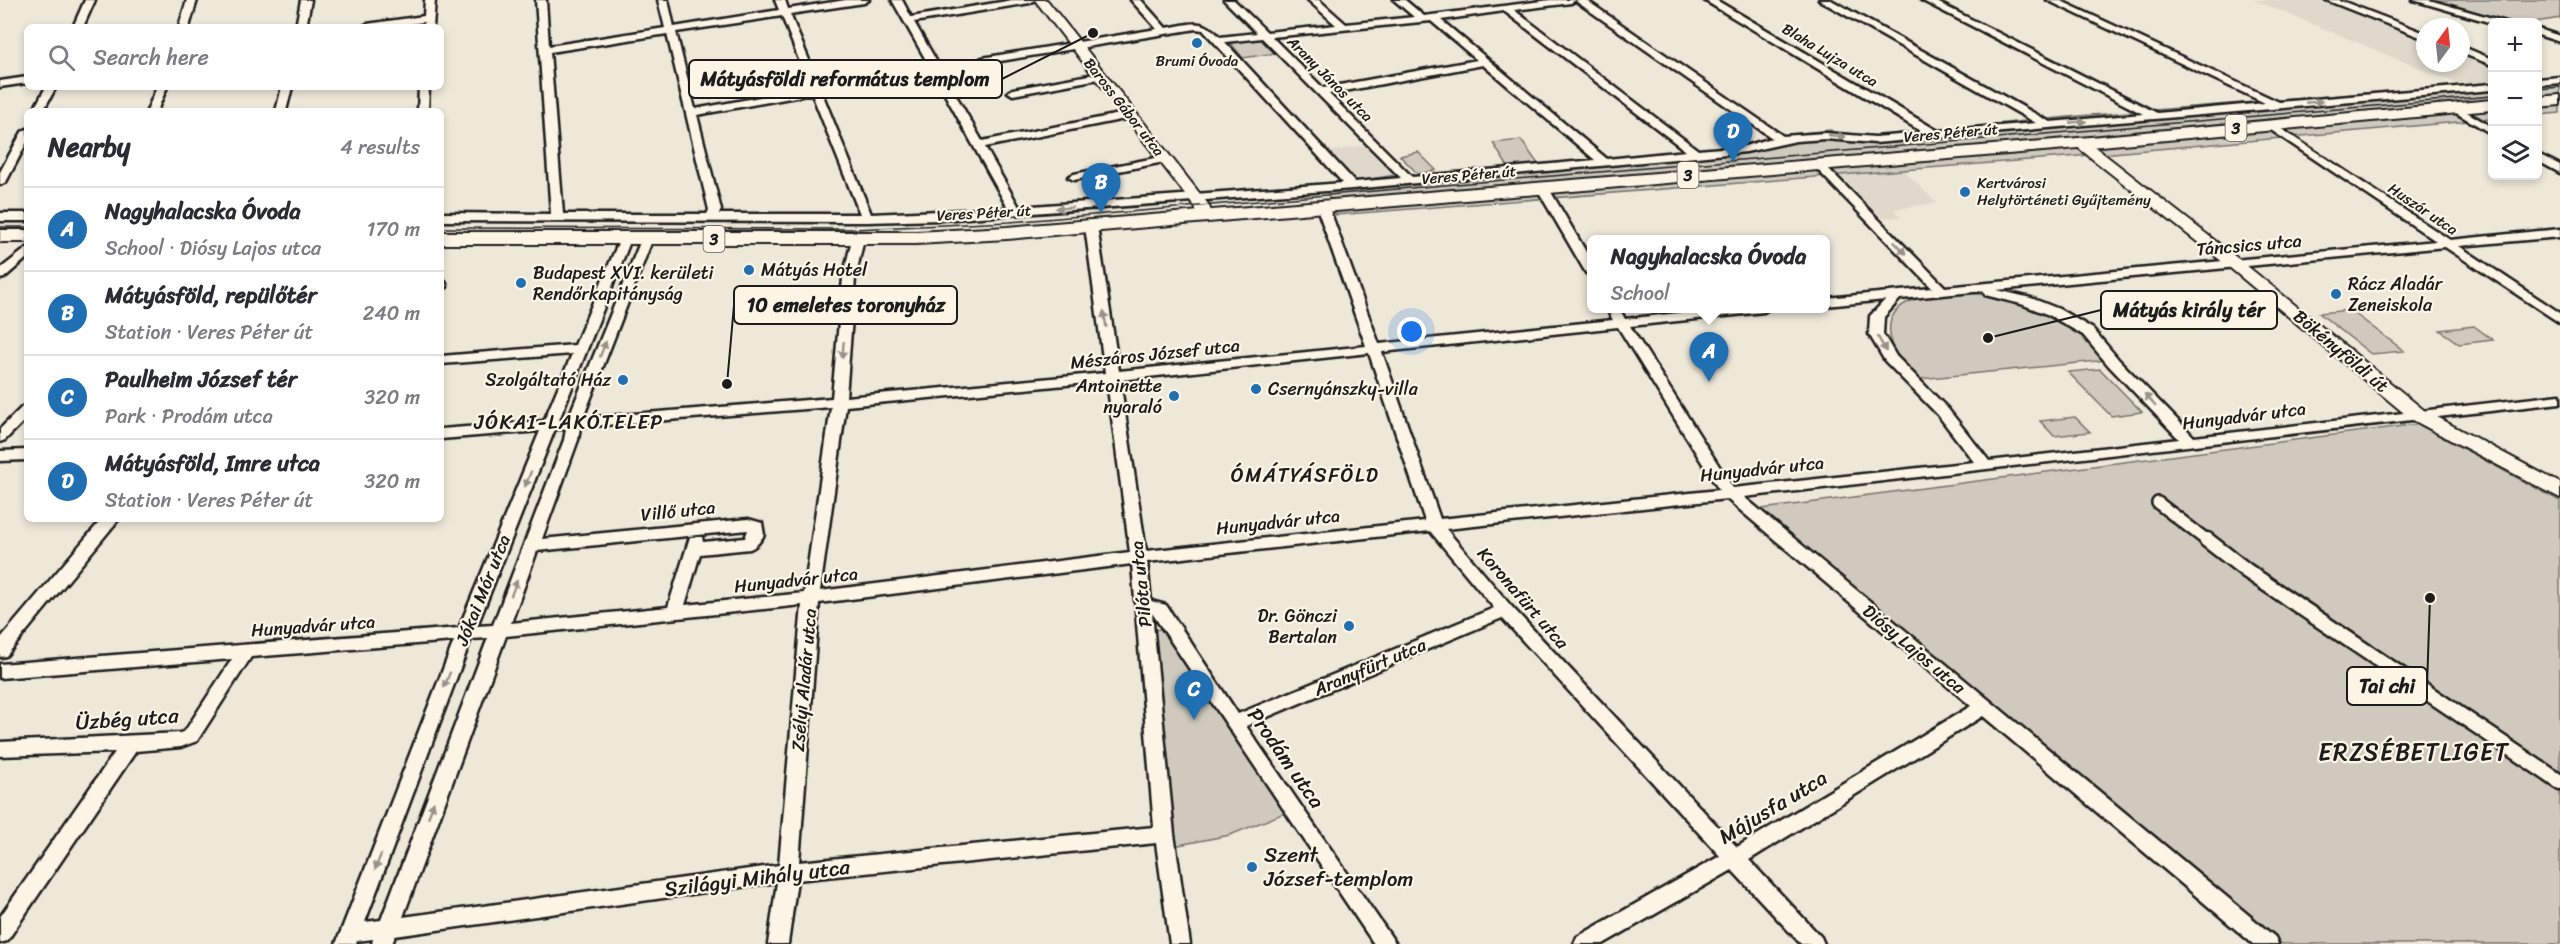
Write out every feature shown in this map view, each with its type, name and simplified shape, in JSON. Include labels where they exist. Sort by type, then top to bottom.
[{"type":"main road","points":[[2542,102],[2560,100]]},
{"type":"main road","name":"Veres Péter út","points":[[444,238],[947,237],[1091,226],[1201,207],[1322,205],[2080,143],[2488,105]]},
{"type":"main road","points":[[0,236],[24,236]]},
{"type":"street","points":[[79,24],[90,0]]},
{"type":"street","points":[[185,24],[192,0]]},
{"type":"street","points":[[302,24],[306,0]]},
{"type":"street","points":[[405,24],[429,22],[430,0]]},
{"type":"street","points":[[541,0],[557,217]]},
{"type":"street","points":[[663,0],[715,210],[712,217]]},
{"type":"street","points":[[780,0],[867,218]]},
{"type":"street","points":[[544,50],[864,0]]},
{"type":"street","points":[[897,0],[1016,212]]},
{"type":"street","points":[[909,20],[1030,0]]},
{"type":"street","name":"Baross Gábor utca","points":[[1041,0],[1201,207]]},
{"type":"street","points":[[1136,0],[1164,32]]},
{"type":"street","name":"Arany János utca","points":[[1228,0],[1410,181]]},
{"type":"street","points":[[1313,0],[1344,27]]},
{"type":"street","points":[[1399,0],[1485,62],[1604,162]]},
{"type":"street","points":[[1219,40],[1427,19],[1510,5],[1571,0]]},
{"type":"street","points":[[1580,0],[1779,138]]},
{"type":"street","name":"Blaha Lujza utca","points":[[1709,0],[1936,135]]},
{"type":"street","points":[[1824,0],[2046,124]]},
{"type":"street","points":[[1926,0],[2154,115]]},
{"type":"street","points":[[2052,0],[2278,105]]},
{"type":"street","points":[[2331,0],[2416,33]]},
{"type":"street","points":[[2418,0],[2488,19]]},
{"type":"street","points":[[1510,5],[1696,154]]},
{"type":"street","points":[[982,61],[1196,26],[1206,27],[1352,186]]},
{"type":"street","points":[[2542,34],[2560,39]]},
{"type":"street","points":[[2470,53],[2488,60]]},
{"type":"street","points":[[1321,92],[1485,62]]},
{"type":"street","points":[[691,112],[936,69]]},
{"type":"street","points":[[1013,92],[1100,76]]},
{"type":"street","points":[[0,84],[24,80]]},
{"type":"street","points":[[2542,81],[2560,80]]},
{"type":"street","name":"Veres Péter út","points":[[444,217],[867,218],[1201,207],[1352,186],[1746,149],[1779,138],[1833,135],[1875,140],[2488,87]]},
{"type":"street","points":[[40,108],[49,90]]},
{"type":"street","points":[[153,108],[161,90]]},
{"type":"street","points":[[282,108],[286,90]]},
{"type":"street","points":[[423,108],[424,90]]},
{"type":"street","points":[[2455,108],[2488,128]]},
{"type":"street","points":[[979,145],[1130,115]]},
{"type":"street","name":"Huszár utca","points":[[2269,124],[2560,319]]},
{"type":"street","points":[[0,182],[24,138]]},
{"type":"street","name":"Bökényföldi út","points":[[2080,143],[2235,264],[2418,415],[2560,492]]},
{"type":"street","points":[[1074,177],[1165,159]]},
{"type":"street","points":[[2542,159],[2560,170]]},
{"type":"street","points":[[1818,164],[1942,291]]},
{"type":"street","points":[[1542,187],[1587,264]]},
{"type":"street","name":"Koronafürt utca","points":[[1322,205],[1434,526],[1505,610],[1814,944]]},
{"type":"street","points":[[0,217],[24,217]]},
{"type":"street","name":"Pilóta utca","points":[[1091,226],[1139,557],[1164,834],[1180,944]]},
{"type":"street","name":"Táncsics utca","points":[[1942,291],[2560,233]]},
{"type":"street","name":"Jókai Mór utca","points":[[349,939],[465,634],[625,238]]},
{"type":"street","name":"Jókai Mór utca","points":[[384,937],[497,631],[571,440],[574,423],[647,238]]},
{"type":"street","name":"Zsélyi Aladár utca","points":[[778,944],[788,872],[811,598],[839,402],[852,260],[858,238]]},
{"type":"street","points":[[0,275],[24,255]]},
{"type":"street","points":[[1979,289],[2026,301],[2054,312],[2088,332],[2114,363],[2190,442]]},
{"type":"street","points":[[1830,302],[1942,291]]},
{"type":"street","points":[[1897,296],[1877,316],[1876,334],[1890,358],[1943,412],[1984,465]]},
{"type":"street","name":"Mészáros József utca","points":[[444,434],[839,402],[1114,376],[1374,350],[1616,316],[1679,313]]},
{"type":"street","name":"Diósy Lajos utca","points":[[1616,316],[1728,492],[2268,944]]},
{"type":"street","points":[[444,360],[580,349]]},
{"type":"street","name":"Hunyadvár utca","points":[[0,671],[247,650],[269,651],[674,613],[1139,557],[1984,465],[2560,399]]},
{"type":"street","points":[[0,437],[24,413]]},
{"type":"street","points":[[0,456],[24,455]]},
{"type":"street","points":[[2158,503],[2247,571],[2560,782]]},
{"type":"street","points":[[0,651],[108,522]]},
{"type":"street","name":"Villő utca","points":[[530,546],[698,528],[748,524],[756,527],[756,535],[750,543],[694,549]]},
{"type":"street","points":[[674,613],[694,549],[698,528]]},
{"type":"street","name":"Prodám utca","points":[[1144,605],[1160,609],[1234,723],[1386,944]]},
{"type":"street","name":"Aranyfürt utca","points":[[1234,723],[1505,610]]},
{"type":"street","name":"Üzbég utca","points":[[0,749],[131,744],[181,740],[191,736],[247,650]]},
{"type":"street","name":"Májusfa utca","points":[[1584,944],[1734,858],[1984,708]]},
{"type":"street","points":[[0,934],[131,744]]},
{"type":"street","name":"Szilágyi Mihály utca","points":[[349,939],[384,937],[788,872],[1164,834]]},
{"type":"shaded area","points":[[2254,0],[2330,0],[2416,33],[2416,67]]},
{"type":"shaded area","points":[[2427,0],[2560,0],[2560,18],[2542,21],[2542,18],[2495,18]]},
{"type":"shaded area","points":[[1261,38],[1276,53],[1243,58],[1229,41]]},
{"type":"shaded area","points":[[2470,55],[2488,62],[2488,83],[2463,86],[2429,72],[2470,72]]},
{"type":"shaded area","points":[[2560,76],[2560,113],[2542,115],[2542,78]]},
{"type":"shaded area","points":[[2488,83],[2488,119],[2079,156],[1336,215],[1325,186],[1408,173],[1414,178],[1508,167],[1493,143],[1521,140],[1538,164],[1739,147],[1782,135],[1831,130],[1834,133],[1863,137],[2078,116]]},
{"type":"shaded area","points":[[1368,144],[1398,175],[1353,183],[1329,152]]},
{"type":"shaded area","points":[[1418,152],[1436,170],[1418,174],[1400,156]]},
{"type":"shaded area","points":[[1903,170],[1937,203],[1894,209],[1901,217],[1882,218],[1839,175]]},
{"type":"shaded area","points":[[1956,292],[1999,298],[2040,310],[2076,331],[2108,360],[1920,379],[1893,350],[1890,322],[1902,305],[1912,300]]},
{"type":"shaded area","points":[[2350,310],[2404,351],[2371,354],[2319,313]]},
{"type":"shaded area","points":[[2474,326],[2493,340],[2459,344],[2440,330]]},
{"type":"shaded area","points":[[2100,369],[2142,412],[2111,416],[2068,372]]},
{"type":"shaded area","points":[[2075,417],[2090,432],[2054,436],[2040,421]]},
{"type":"shaded area","points":[[2418,424],[2560,501],[2560,944],[2282,944],[1761,509]]},
{"type":"shaded area","points":[[1168,627],[1292,810],[1230,835],[1168,847],[1150,631]]},
{"type":"tram line","points":[[2542,89],[2560,87]]},
{"type":"tram line","points":[[444,228],[854,229],[1010,222],[2488,96]]},
{"type":"tram line","points":[[0,227],[24,227]]},
{"type":"place","name":"Mátyásföldi református templom","points":[[1093,33]]},
{"type":"place","name":"Brumi Óvoda","points":[[1197,43]]},
{"type":"place","name":"Mátyásföld, Imre utca","points":[[1733,162]]},
{"type":"place","name":"Kertvárosi Helytörténeti Gyűjtemény","points":[[1965,192]]},
{"type":"place","name":"Mátyásföld, repülőtér","points":[[1101,213]]},
{"type":"place","name":"Mátyás Hotel","points":[[749,270]]},
{"type":"place","name":"Budapest XVI. kerületi Rendőrkapitányság","points":[[521,283]]},
{"type":"place","name":"Rácz Aladár Zeneiskola","points":[[2336,294]]},
{"type":"place","name":"Mátyás király tér","points":[[1988,338]]},
{"type":"place","name":"Szolgáltató Ház","points":[[623,380]]},
{"type":"place","name":"Nagyhalacska Óvoda","points":[[1709,382]]},
{"type":"place","name":"10 emeletes toronyház","points":[[727,384]]},
{"type":"place","name":"Csernyánszky-villa","points":[[1256,389]]},
{"type":"place","name":"Antoinette nyaraló","points":[[1174,396]]},
{"type":"place","name":"Tai chi","points":[[2430,598]]},
{"type":"place","name":"Dr. Gönczi Bertalan","points":[[1349,626]]},
{"type":"place","name":"Paulheim József tér","points":[[1194,720]]},
{"type":"place","name":"Szent József-templom","points":[[1252,867]]},
{"type":"district","name":"JÓKAI-LAKÓTELEP","points":[[569,422]]},
{"type":"district","name":"ÓMÁTYÁSFÖLD","points":[[1305,475]]},
{"type":"district","name":"ERZSÉBETLIGET","points":[[2414,752]]}]
